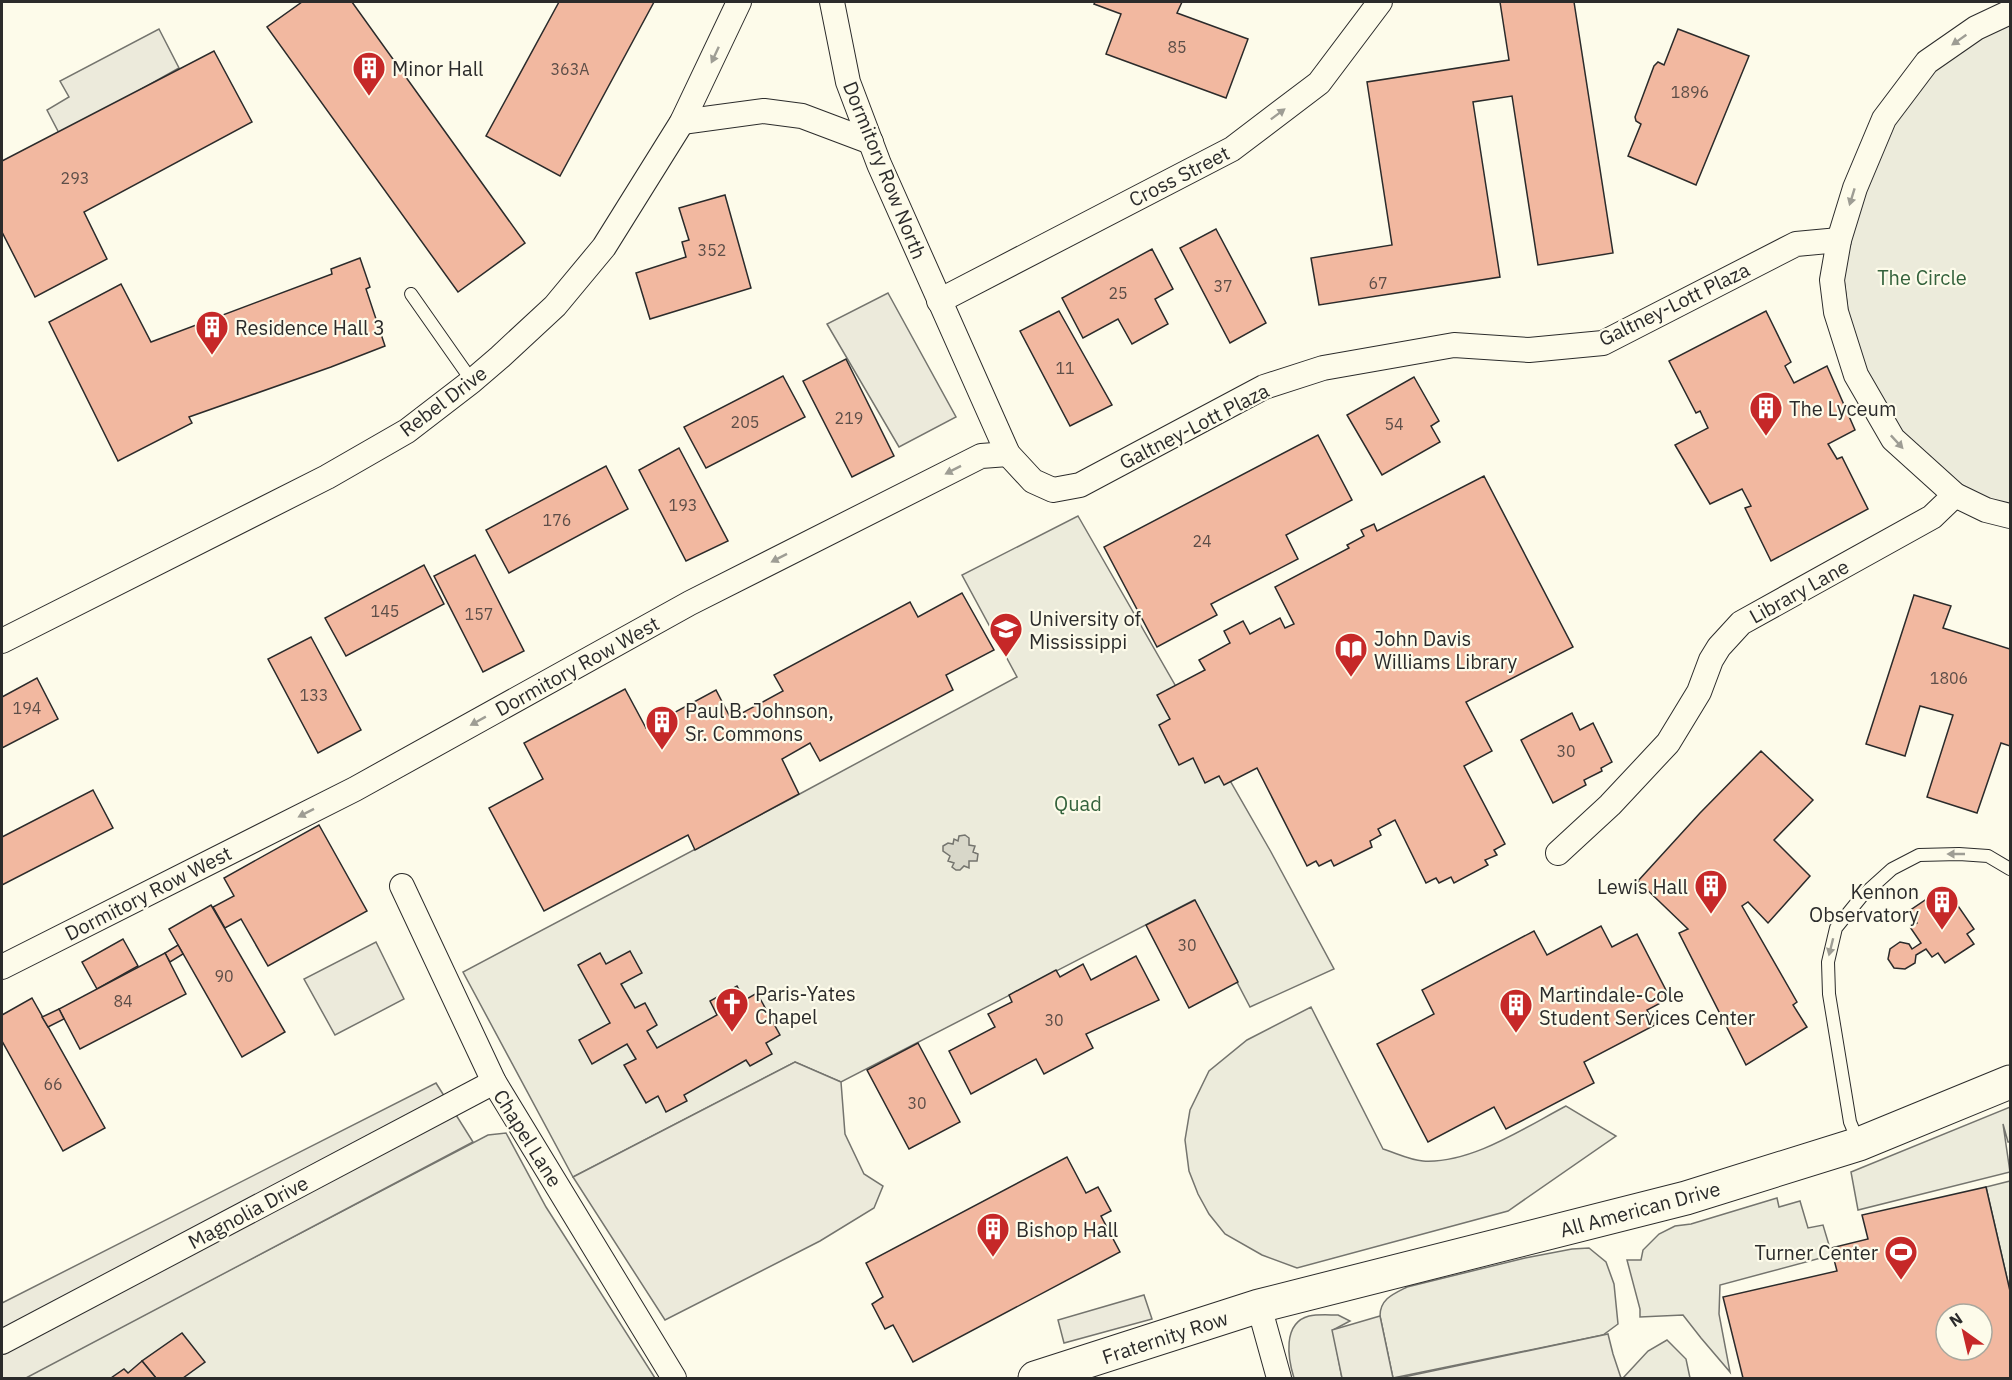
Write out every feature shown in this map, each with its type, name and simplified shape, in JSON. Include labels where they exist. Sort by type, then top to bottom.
[{"type":"street","name":"Rebel Drive","points":[[2,641],[327,477],[407,430],[472,381],[555,306],[604,247],[682,122],[739,2]]},
{"type":"street","name":"Dormitory Row North","points":[[832,2],[848,82],[939,301]]},
{"type":"street","name":"Cross Street","points":[[939,301],[1232,149],[1319,83],[1380,2]]},
{"type":"street","points":[[2010,12],[1976,28],[1928,62],[1884,119],[1855,188],[1839,240],[1832,280],[1836,312],[1856,375],[1893,439],[1955,495],[1986,510],[2010,516]]},
{"type":"street","points":[[682,122],[765,111],[802,116],[871,142]]},
{"type":"street","name":"Galtney-Lott Plaza","points":[[1008,454],[1033,482],[1053,490],[1080,485],[1264,387],[1323,368],[1455,345],[1529,350],[1603,343],[1796,244],[1839,240]]},
{"type":"street","points":[[939,301],[1008,454]]},
{"type":"street","name":"Dormitory Row West","points":[[2,968],[355,789],[690,603],[981,456],[1008,454]]},
{"type":"street","name":"Library Lane","points":[[1558,853],[1610,805],[1668,743],[1699,692],[1711,660],[1719,647],[1741,623],[1932,517],[1955,495]]},
{"type":"street","name":"Chapel Lane","points":[[402,886],[494,1082],[674,1378]]},
{"type":"street","name":"Magnolia Drive","points":[[2,1342],[494,1082]]},
{"type":"street","name":"All American Drive","points":[[1259,1306],[1686,1198],[1859,1144],[2010,1082]]},
{"type":"street","points":[[1259,1306],[1279,1378]]},
{"type":"street","name":"Fraternity Row","points":[[1035,1378],[1259,1306]]},
{"type":"lane","points":[[411,294],[472,381]]},
{"type":"lane","points":[[1859,1144],[1850,1122],[1829,994],[1828,962],[1836,928],[1863,896],[1892,869],[1920,855],[1988,856],[2010,869]]},
{"type":"green space","name":"The Circle","points":[[2010,12],[2010,516],[1955,495],[1856,375],[1839,240],[1855,188],[1927,62]]},
{"type":"green space","name":"Quad","points":[[1078,516],[1271,852],[1334,969],[1250,1007],[1194,900],[841,1082],[795,1062],[573,1177],[463,972],[1017,677],[962,575]]},
{"type":"green space","points":[[1311,1007],[1383,1149],[1423,1161],[1460,1157],[1497,1143],[1566,1106],[1616,1136],[1508,1211],[1297,1268],[1262,1255],[1225,1234],[1209,1214],[1198,1194],[1189,1171],[1185,1140],[1190,1110],[1209,1071],[1247,1040]]},
{"type":"green space","points":[[2010,1107],[2010,1142],[2008,1142],[2003,1124],[2010,1172],[1858,1210],[1851,1172]]},
{"type":"green space","points":[[506,1133],[546,1207],[655,1378],[23,1378],[488,1135]]},
{"type":"green space","points":[[2010,1181],[2010,1291],[1986,1187]]},
{"type":"green space","points":[[1777,1198],[1779,1207],[1800,1201],[1808,1228],[1823,1225],[1832,1255],[1720,1285],[1719,1314],[1730,1372],[1683,1315],[1640,1317],[1627,1260],[1641,1260],[1643,1250],[1659,1234],[1675,1226],[1691,1224]]},
{"type":"green space","points":[[1589,1248],[1606,1262],[1614,1284],[1618,1324],[1603,1335],[1393,1378],[1380,1316],[1382,1305],[1392,1295],[1407,1287],[1525,1258]]},
{"type":"green space","points":[[1338,1315],[1350,1321],[1333,1330],[1342,1378],[1294,1378],[1289,1342],[1294,1326],[1309,1316]]},
{"type":"green space","points":[[1667,1340],[1686,1359],[1690,1378],[1623,1378],[1648,1351]]},
{"type":"shaded area","points":[[159,29],[179,68],[60,135],[47,110],[69,97],[60,81]]},
{"type":"shaded area","points":[[888,293],[956,417],[899,447],[827,324]]},
{"type":"shaded area","points":[[965,835],[969,838],[969,845],[975,846],[973,852],[978,854],[977,861],[969,861],[969,868],[964,866],[956,870],[952,867],[954,863],[948,861],[950,856],[943,851],[943,846],[948,843],[953,844],[954,839],[958,841],[959,836]]},
{"type":"shaded area","points":[[376,942],[404,999],[335,1035],[304,979]]},
{"type":"shaded area","points":[[795,1062],[841,1082],[845,1134],[864,1174],[883,1186],[874,1208],[820,1241],[665,1320],[573,1177]]},
{"type":"shaded area","points":[[436,1083],[473,1142],[26,1378],[2,1378],[2,1303]]},
{"type":"shaded area","points":[[1144,1295],[1152,1319],[1064,1343],[1058,1320]]},
{"type":"shaded area","points":[[1380,1316],[1393,1378],[1342,1378],[1332,1330]]},
{"type":"shaded area","points":[[1608,1334],[1621,1378],[1399,1378]]},
{"type":"building","name":"Minor Hall","points":[[302,2],[352,2],[525,243],[458,292],[267,27]]},
{"type":"building","points":[[559,2],[654,2],[560,176],[486,136]]},
{"type":"building","points":[[1095,2],[1182,2],[1177,13],[1248,39],[1226,98],[1106,54],[1121,14],[1094,4]]},
{"type":"building","points":[[1500,2],[1574,2],[1613,253],[1538,265],[1512,96],[1473,102],[1500,277],[1319,305],[1311,258],[1392,245],[1367,82],[1509,60]]},
{"type":"building","points":[[1678,29],[1749,56],[1696,185],[1628,156],[1641,124],[1636,121],[1635,117],[1654,66],[1658,62],[1664,65]]},
{"type":"building","points":[[214,51],[252,122],[84,212],[107,259],[35,297],[2,232],[2,161]]},
{"type":"building","points":[[725,195],[751,288],[650,319],[636,273],[686,257],[682,242],[689,240],[679,208]]},
{"type":"building","points":[[1216,229],[1266,323],[1230,343],[1180,248]]},
{"type":"building","points":[[1152,249],[1173,289],[1155,299],[1168,324],[1132,344],[1118,319],[1083,338],[1062,298]]},
{"type":"building","name":"Residence Hall 3","points":[[360,258],[370,287],[366,289],[385,346],[189,417],[192,423],[118,461],[49,322],[121,284],[151,342],[332,274],[331,269]]},
{"type":"building","points":[[1059,311],[1112,405],[1070,426],[1020,331]]},
{"type":"building","name":"The Lyceum","points":[[1766,311],[1791,362],[1785,366],[1794,383],[1827,366],[1855,430],[1828,444],[1837,459],[1842,457],[1868,509],[1771,561],[1745,508],[1751,506],[1742,489],[1710,504],[1675,445],[1708,428],[1700,411],[1696,413],[1669,361]]},
{"type":"building","points":[[846,359],[894,456],[852,477],[803,381]]},
{"type":"building","points":[[783,376],[805,417],[706,468],[684,427]]},
{"type":"building","points":[[1414,377],[1439,421],[1431,426],[1440,442],[1382,475],[1347,415]]},
{"type":"building","points":[[1318,435],[1352,500],[1286,535],[1298,559],[1211,604],[1217,615],[1157,647],[1104,547]]},
{"type":"building","points":[[679,448],[728,541],[686,561],[639,470]]},
{"type":"building","points":[[606,466],[628,509],[509,573],[486,530]]},
{"type":"building","name":"John Davis Williams Library","points":[[1484,476],[1573,647],[1466,702],[1492,751],[1464,766],[1505,844],[1494,850],[1497,855],[1485,860],[1488,865],[1454,883],[1451,877],[1439,883],[1436,878],[1426,883],[1395,820],[1378,829],[1381,835],[1370,841],[1372,847],[1334,866],[1331,860],[1319,866],[1316,861],[1307,866],[1257,768],[1224,785],[1219,776],[1205,783],[1193,758],[1179,765],[1159,725],[1170,719],[1157,695],[1205,670],[1199,660],[1230,643],[1224,631],[1243,621],[1250,634],[1280,618],[1285,628],[1294,624],[1275,587],[1349,548],[1347,545],[1364,536],[1361,530],[1374,524],[1377,531]]},
{"type":"building","points":[[475,555],[524,651],[483,672],[434,576]]},
{"type":"building","points":[[424,565],[444,604],[346,656],[325,618]]},
{"type":"building","name":"Paul B. Johnson, Sr. Commons","points":[[962,593],[994,650],[946,675],[953,690],[820,761],[810,743],[782,759],[799,794],[695,850],[688,835],[544,911],[489,808],[543,779],[524,743],[625,689],[646,728],[716,690],[731,719],[783,691],[774,675],[910,602],[918,617]]},
{"type":"building","points":[[1914,595],[1951,606],[1943,628],[2010,649],[2010,746],[2001,743],[1977,813],[1927,797],[1953,715],[1920,706],[1905,756],[1866,744]]},
{"type":"building","points":[[311,637],[361,730],[318,753],[268,659]]},
{"type":"building","points":[[37,678],[58,719],[2,748],[2,697]]},
{"type":"building","points":[[1572,713],[1580,730],[1593,723],[1612,762],[1601,768],[1602,771],[1584,780],[1586,785],[1553,803],[1521,740]]},
{"type":"building","name":"Lewis Hall","points":[[1761,751],[1813,800],[1774,840],[1810,876],[1768,923],[1748,902],[1742,906],[1797,1002],[1793,1005],[1807,1027],[1746,1065],[1679,933],[1688,929],[1638,881]]},
{"type":"building","points":[[93,790],[113,828],[2,885],[2,837]]},
{"type":"building","points":[[319,825],[367,911],[268,966],[241,919],[225,928],[213,907],[234,896],[224,878]]},
{"type":"building","name":"Kennon Observatory","points":[[1940,890],[1949,904],[1954,900],[1974,929],[1967,934],[1974,944],[1945,963],[1938,953],[1932,957],[1926,949],[1916,955],[1915,963],[1905,969],[1894,968],[1888,959],[1890,949],[1900,942],[1909,944],[1912,949],[1921,943],[1910,927],[1917,923],[1909,911]]},
{"type":"building","points":[[1195,900],[1238,982],[1189,1008],[1146,925]]},
{"type":"building","points":[[211,905],[285,1032],[242,1057],[169,929]]},
{"type":"building","name":"Martindale-Cole Student Services Center","points":[[1601,926],[1612,947],[1637,934],[1670,998],[1647,1010],[1655,1025],[1584,1062],[1594,1083],[1506,1129],[1494,1107],[1428,1142],[1377,1044],[1434,1014],[1422,990],[1534,931],[1547,955]]},
{"type":"building","points":[[123,939],[138,966],[97,989],[82,962]]},
{"type":"building","points":[[178,945],[183,954],[170,962],[165,953]]},
{"type":"building","name":"Paris-Yates Chapel","points":[[630,951],[642,973],[621,984],[635,1008],[645,1003],[657,1025],[647,1031],[657,1048],[717,1015],[710,1001],[737,986],[745,1000],[757,993],[780,1035],[766,1043],[772,1054],[750,1066],[746,1060],[684,1095],[687,1101],[666,1112],[658,1096],[646,1103],[624,1065],[636,1059],[627,1044],[592,1064],[579,1040],[610,1023],[578,965],[600,953],[606,964]]},
{"type":"building","points":[[165,953],[186,994],[80,1049],[59,1009]]},
{"type":"building","points":[[1136,956],[1159,1000],[1086,1034],[1093,1048],[1044,1074],[1036,1059],[971,1094],[949,1051],[995,1027],[988,1014],[1012,1002],[1009,995],[1056,970],[1060,977],[1083,964],[1091,980]]},
{"type":"building","points":[[32,998],[105,1128],[63,1151],[2,1041],[2,1015]]},
{"type":"building","points":[[59,1009],[64,1019],[48,1027],[42,1017]]},
{"type":"building","points":[[918,1043],[960,1122],[909,1149],[867,1070]]},
{"type":"building","name":"Bishop Hall","points":[[1067,1157],[1086,1193],[1098,1187],[1111,1211],[1101,1216],[1120,1252],[913,1362],[893,1325],[885,1329],[872,1304],[883,1297],[866,1263]]},
{"type":"building","name":"Turner Center","points":[[1986,1187],[2010,1291],[2010,1378],[1743,1378],[1723,1297],[1837,1271],[1831,1248],[1868,1239],[1862,1215]]},
{"type":"building","points":[[182,1333],[205,1362],[183,1378],[156,1378],[142,1361]]},
{"type":"building","points":[[142,1361],[156,1378],[111,1378],[124,1369],[128,1373]]},
{"type":"place","name":"Minor Hall","points":[[369,97]]},
{"type":"place","name":"Residence Hall 3","points":[[212,356]]},
{"type":"place","name":"The Lyceum","points":[[1766,437]]},
{"type":"place","name":"University of Mississippi","points":[[1006,658]]},
{"type":"place","name":"John Davis Williams Library","points":[[1351,678]]},
{"type":"place","name":"Paul B. Johnson, Sr. Commons","points":[[662,751]]},
{"type":"place","name":"Lewis Hall","points":[[1711,915]]},
{"type":"place","name":"Kennon Observatory","points":[[1942,931]]},
{"type":"place","name":"Paris-Yates Chapel","points":[[732,1033]]},
{"type":"place","name":"Martindale-Cole Student Services Center","points":[[1516,1034]]},
{"type":"place","name":"Bishop Hall","points":[[993,1258]]},
{"type":"place","name":"Turner Center","points":[[1901,1281]]}]
